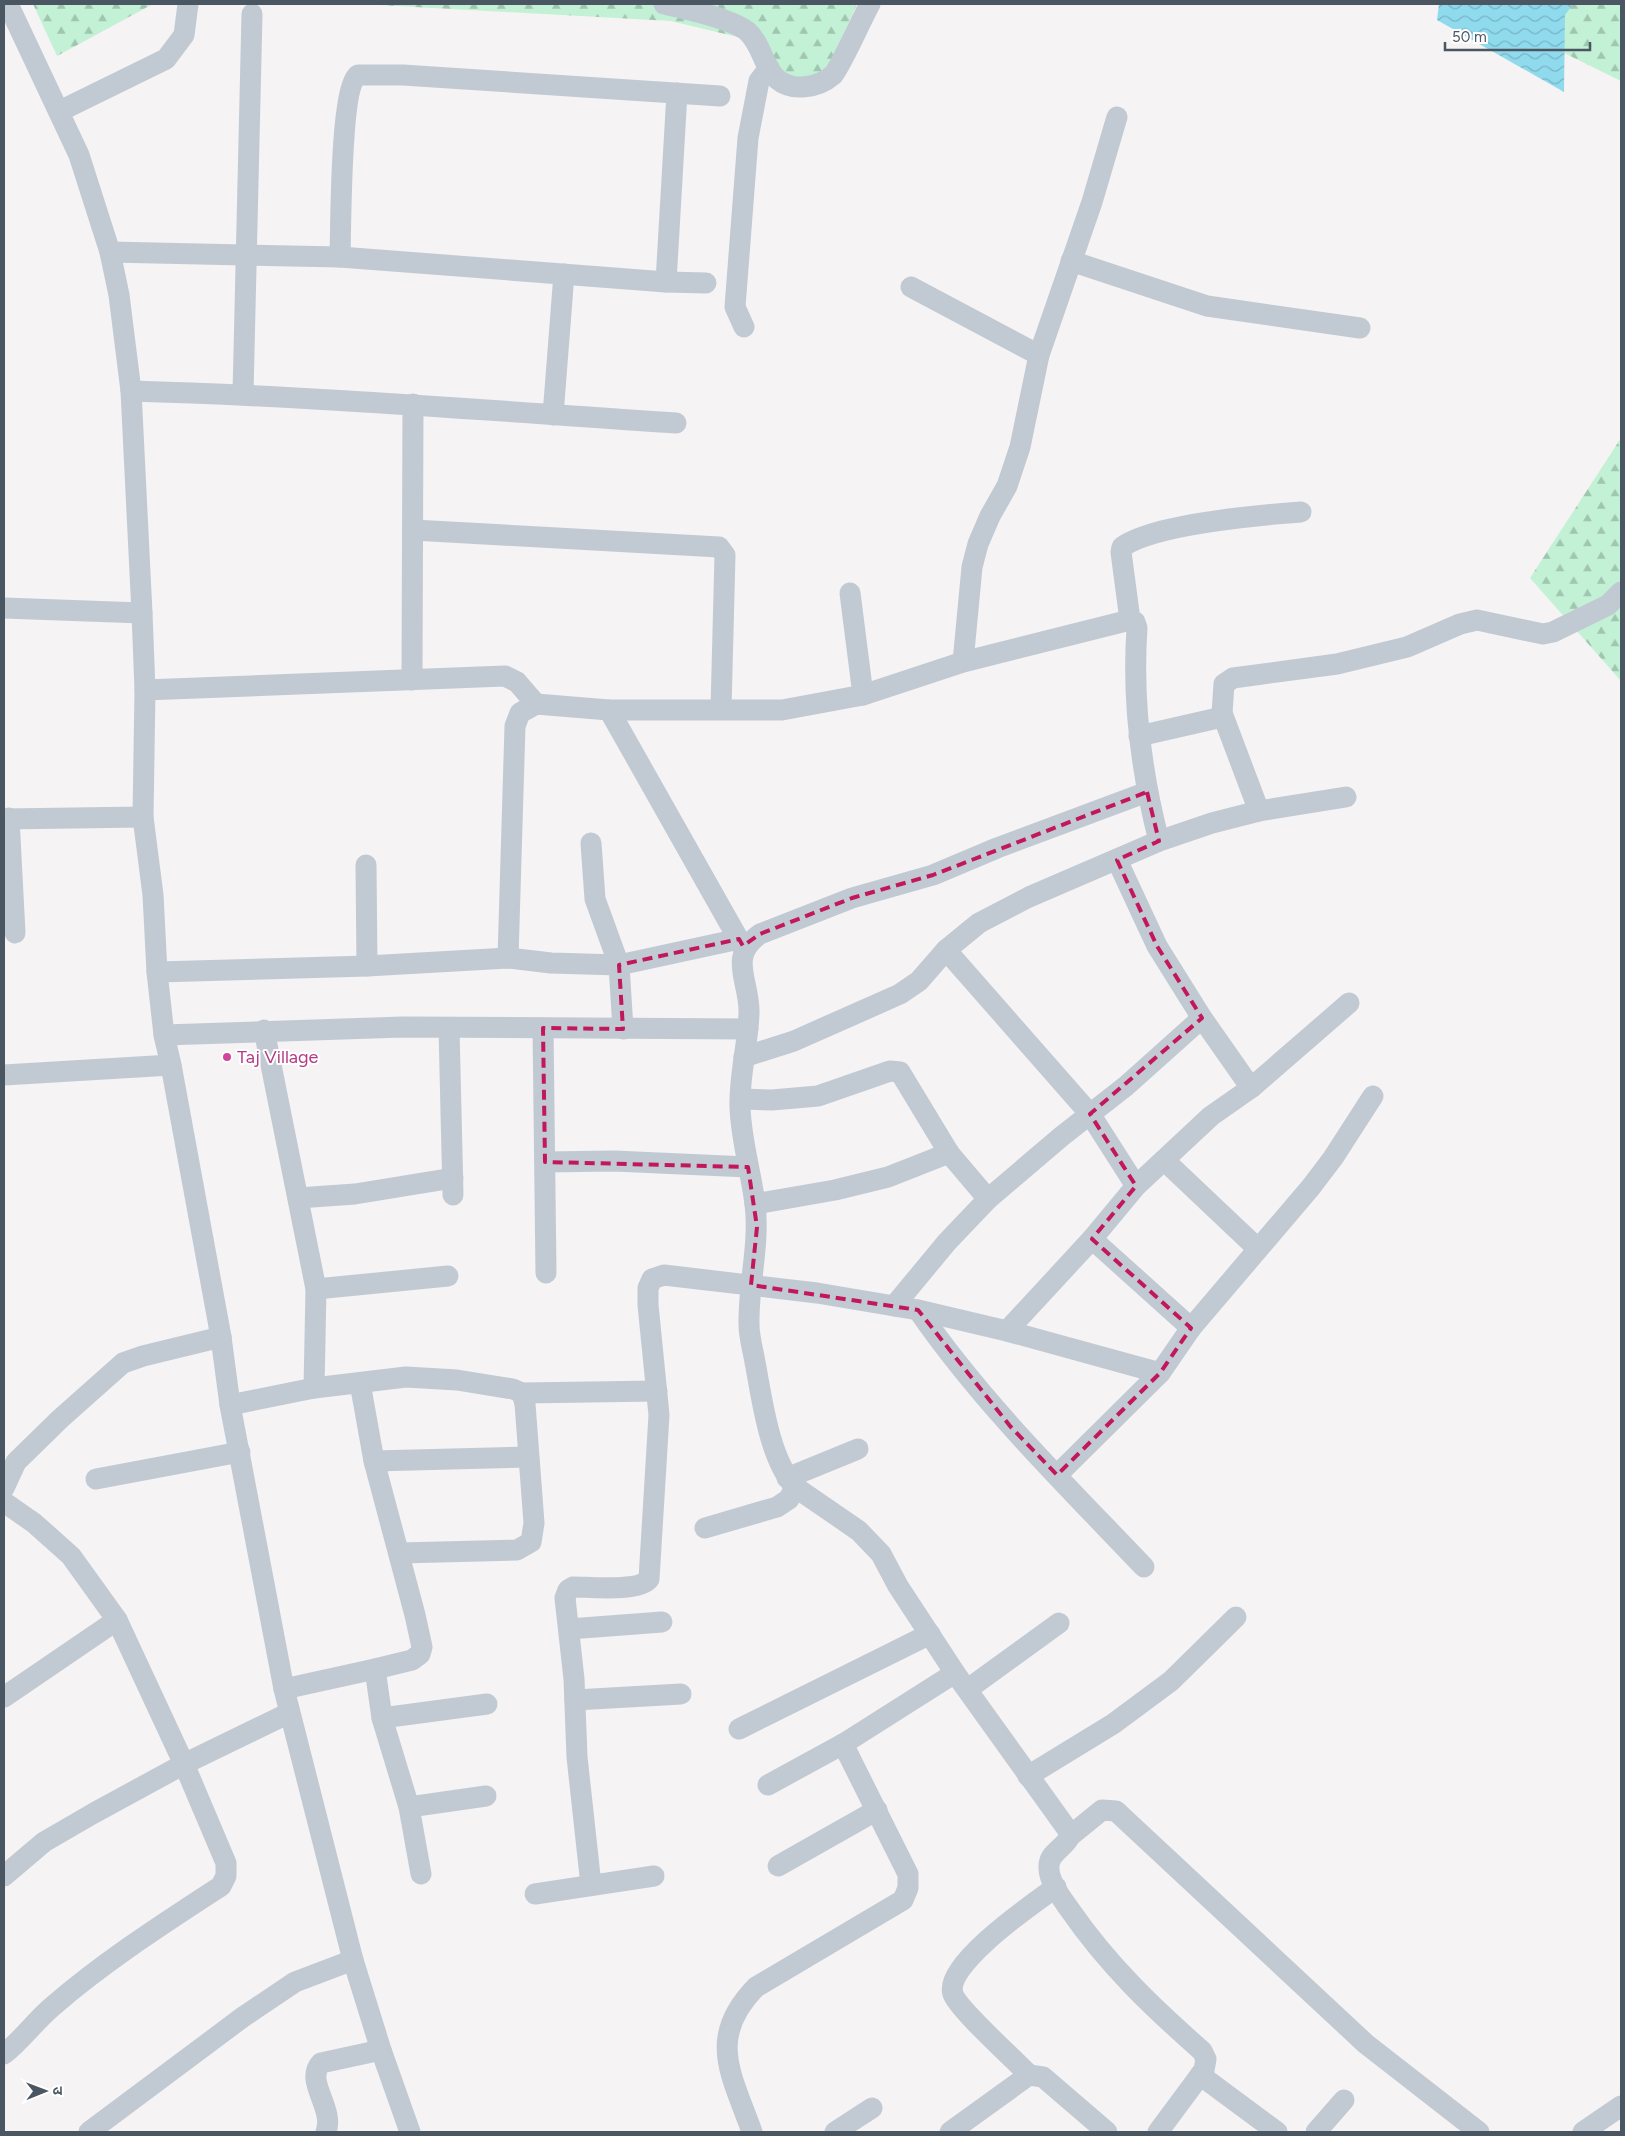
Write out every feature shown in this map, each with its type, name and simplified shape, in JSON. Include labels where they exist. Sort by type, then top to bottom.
[{"type":"street","points":[[8,4],[60,111],[79,155],[110,252],[119,294],[130,392],[142,613],[145,690],[143,817],[164,1034],[221,1337],[230,1405],[289,1713],[353,1960],[380,2050],[410,2132]]},
{"type":"street","points":[[60,111],[166,59],[184,35],[188,4]]},
{"type":"street","points":[[664,4],[714,17],[746,31],[760,48],[775,78],[787,86],[811,86],[834,74],[870,4]]},
{"type":"street","points":[[243,394],[248,255],[252,14]]},
{"type":"street","points":[[744,326],[735,307],[748,138],[759,81],[769,68]]},
{"type":"street","points":[[340,257],[345,124],[353,82],[358,75],[403,74],[720,96]]},
{"type":"street","points":[[666,282],[677,92]]},
{"type":"street","points":[[962,662],[972,567],[978,544],[990,516],[1007,486],[1020,447],[1039,355],[1092,202],[1117,117]]},
{"type":"street","points":[[110,252],[340,257],[666,282],[706,282]]},
{"type":"street","points":[[1071,262],[1207,306],[1360,328]]},
{"type":"street","points":[[553,415],[564,274]]},
{"type":"street","points":[[910,287],[1039,355]]},
{"type":"street","points":[[130,392],[243,394],[413,404],[676,424]]},
{"type":"street","points":[[412,680],[413,404]]},
{"type":"street","points":[[1159,841],[1147,792],[1135,680],[1137,628],[1134,622],[1130,620],[1121,552],[1122,547],[1128,543],[1176,529],[1258,515],[1301,512]]},
{"type":"street","points":[[413,530],[719,548],[725,556],[721,709]]},
{"type":"street","points":[[1259,811],[1222,713],[1224,684],[1234,678],[1337,664],[1407,647],[1460,624],[1477,620],[1543,634],[1553,632],[1608,605],[1621,592]]},
{"type":"street","points":[[850,593],[863,695]]},
{"type":"street","points":[[4,608],[142,613]]},
{"type":"street","points":[[508,958],[515,726],[520,713],[536,704],[608,710],[782,710],[863,695],[962,662],[1130,620]]},
{"type":"street","points":[[145,690],[505,676],[516,682],[536,704]]},
{"type":"street","points":[[608,710],[742,944],[742,962],[749,1010],[740,1106],[757,1227],[748,1326],[766,1426],[791,1483],[789,1499],[777,1508],[705,1528]]},
{"type":"street","points":[[1140,736],[1214,720],[1222,713]]},
{"type":"street","points":[[157,972],[367,966],[508,958],[551,963],[619,965],[742,944],[749,942],[760,934],[852,898],[933,875],[997,848],[1147,792]]},
{"type":"street","points":[[744,1057],[794,1041],[900,994],[919,981],[946,950],[979,923],[1029,897],[1159,841],[1212,823],[1259,811],[1346,797]]},
{"type":"street","points":[[15,933],[6,818],[143,817]]},
{"type":"street","points":[[591,843],[595,899],[619,965],[623,1028]]},
{"type":"street","points":[[1117,860],[1157,946],[1202,1018],[1251,1088]]},
{"type":"street","points":[[366,865],[367,966]]},
{"type":"street","points":[[946,950],[1090,1114],[1136,1186]]},
{"type":"street","points":[[1007,1331],[1092,1238],[1136,1186],[1212,1116],[1251,1088],[1349,1003]]},
{"type":"street","points":[[894,1306],[947,1242],[988,1198],[1202,1018]]},
{"type":"street","points":[[164,1034],[264,1030],[449,1028],[748,1029]]},
{"type":"street","points":[[298,1198],[453,1187],[449,1028]]},
{"type":"street","points":[[542,1028],[546,1273]]},
{"type":"street","points":[[264,1030],[316,1289],[314,1388]]},
{"type":"street","points":[[4,1075],[171,1065]]},
{"type":"street","points":[[742,1098],[772,1100],[818,1096],[890,1071],[900,1072],[949,1152],[988,1198]]},
{"type":"street","points":[[1057,1475],[1160,1372],[1191,1328],[1257,1248],[1311,1187],[1333,1158],[1373,1096]]},
{"type":"street","points":[[755,1204],[835,1190],[888,1177],[949,1152]]},
{"type":"street","points":[[1164,1160],[1257,1248]]},
{"type":"street","points":[[545,1162],[614,1161],[748,1167]]},
{"type":"street","points":[[1092,1238],[1191,1328]]},
{"type":"street","points":[[591,1886],[576,1757],[575,1700],[565,1598],[568,1590],[573,1587],[634,1587],[646,1583],[649,1579],[659,1415],[648,1304],[648,1288],[652,1279],[664,1275],[751,1285],[817,1293],[918,1310],[1007,1331],[1160,1372]]},
{"type":"street","points":[[316,1289],[448,1276]]},
{"type":"street","points":[[918,1310],[944,1348],[1010,1426],[1144,1566]]},
{"type":"street","points":[[4,1488],[16,1462],[60,1419],[123,1363],[142,1356],[221,1337]]},
{"type":"street","points":[[230,1405],[314,1388],[406,1377],[458,1380],[513,1389],[522,1393],[656,1391]]},
{"type":"street","points":[[284,1689],[412,1660],[420,1654],[422,1647],[400,1553],[374,1461],[360,1383]]},
{"type":"street","points":[[400,1553],[517,1550],[531,1542],[534,1529],[525,1404],[522,1393]]},
{"type":"street","points":[[791,1483],[858,1449]]},
{"type":"street","points":[[96,1479],[240,1452]]},
{"type":"street","points":[[374,1461],[528,1457]]},
{"type":"street","points":[[791,1483],[859,1530],[881,1554],[898,1586],[930,1634],[1070,1836]]},
{"type":"street","points":[[4,1502],[34,1523],[71,1556],[117,1620],[184,1764],[226,1863],[226,1876],[221,1886],[154,1928],[102,1967],[52,2006],[4,2054]]},
{"type":"street","points":[[1028,1776],[1114,1724],[1171,1681],[1236,1617]]},
{"type":"street","points":[[4,1697],[117,1620]]},
{"type":"street","points":[[569,1629],[662,1622]]},
{"type":"street","points":[[768,1785],[962,1681],[1059,1623]]},
{"type":"street","points":[[739,1729],[930,1634]]},
{"type":"street","points":[[375,1669],[382,1718],[409,1807],[421,1874]]},
{"type":"street","points":[[575,1700],[681,1694]]},
{"type":"street","points":[[382,1718],[487,1704]]},
{"type":"street","points":[[4,1876],[44,1842],[184,1764],[289,1713]]},
{"type":"street","points":[[752,2132],[726,2057],[727,2035],[742,2001],[756,1988],[903,1900],[908,1888],[908,1874],[842,1744]]},
{"type":"street","points":[[409,1807],[486,1796]]},
{"type":"street","points":[[778,1866],[877,1810]]},
{"type":"street","points":[[1158,2132],[1200,2074],[1206,2059],[1202,2051],[1148,2003],[1117,1970],[1083,1928],[1056,1887],[1049,1870],[1050,1860],[1067,1842],[1070,1836],[1102,1810],[1116,1811],[1366,2044],[1479,2132]]},
{"type":"street","points":[[535,1894],[654,1876]]},
{"type":"street","points":[[1056,1887],[994,1935],[957,1974],[952,1985],[957,2002],[1029,2075],[1043,2077],[1107,2132]]},
{"type":"street","points":[[89,2132],[243,2018],[295,1982],[353,1960]]},
{"type":"street","points":[[326,2132],[329,2125],[328,2114],[315,2077],[318,2067],[322,2063],[380,2050]]},
{"type":"street","points":[[1200,2074],[1277,2132]]},
{"type":"street","points":[[950,2132],[1029,2075]]},
{"type":"street","points":[[1316,2132],[1344,2100]]},
{"type":"street","points":[[1583,2132],[1621,2106]]},
{"type":"street","points":[[835,2132],[872,2108]]},
{"type":"highlighted area","points":[[1147,792],[1159,841],[1117,860],[1157,946],[1202,1018],[1090,1114],[1136,1186],[1092,1239],[1191,1328],[1160,1373],[1057,1475],[1010,1426],[918,1310],[751,1285],[757,1227],[748,1167],[545,1162],[543,1028],[623,1029],[619,965],[739,939],[743,946],[760,934],[852,898],[933,875]]},
{"type":"green space","points":[[33,4],[153,4],[57,56]]},
{"type":"green space","points":[[360,4],[857,4],[821,85],[773,86],[754,41],[671,21]]},
{"type":"green space","points":[[1468,4],[1621,4],[1621,81],[1479,11]]},
{"type":"green space","points":[[1621,438],[1621,681],[1530,578]]},
{"type":"water","points":[[1439,4],[1573,4],[1565,15],[1564,92],[1437,20]]},
{"type":"place","name":"Taj Village","points":[[227,1057]]}]
